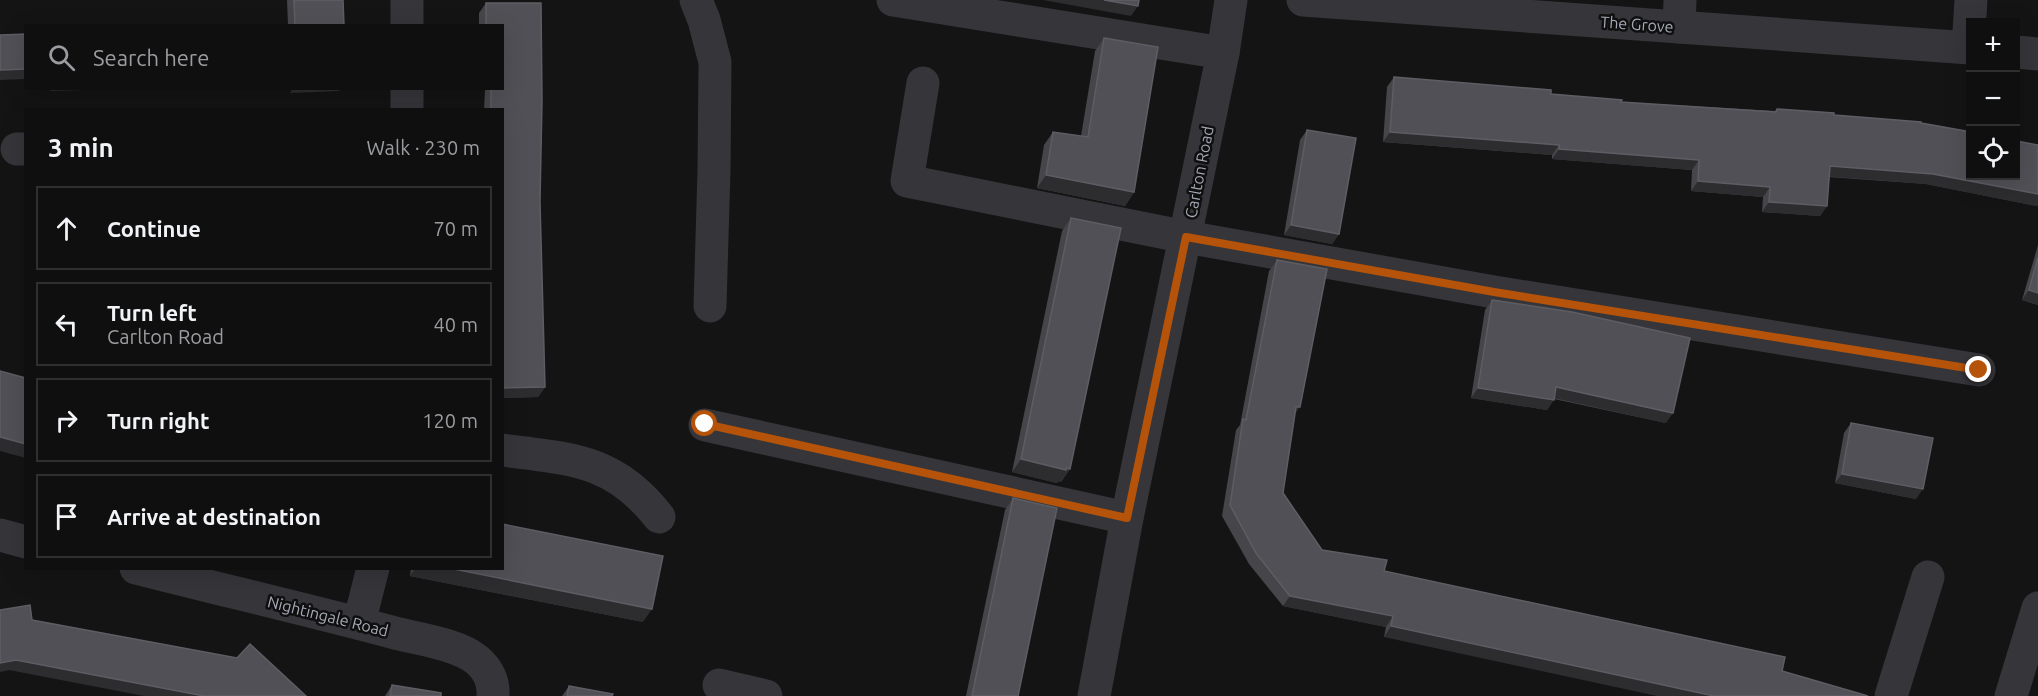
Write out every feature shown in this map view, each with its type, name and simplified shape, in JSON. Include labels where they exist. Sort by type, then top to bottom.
[{"type":"street","points":[[407,0],[407,24]]},
{"type":"street","points":[[696,0],[715,62],[710,306]]},
{"type":"street","points":[[893,0],[1223,53]]},
{"type":"street","name":"Carlton Road","points":[[1099,695],[1127,518],[1223,53],[1231,0]]},
{"type":"street","name":"The Grove","points":[[1303,0],[1680,14],[1966,47]]},
{"type":"street","points":[[1971,0],[1971,18]]},
{"type":"street","points":[[2020,52],[2038,54]]},
{"type":"street","points":[[923,83],[907,181],[1186,237],[1494,292],[1979,370]]},
{"type":"street","points":[[407,90],[407,108]]},
{"type":"street","points":[[705,424],[1127,518]]},
{"type":"street","points":[[504,450],[574,460],[600,467],[623,480],[644,497],[659,517]]},
{"type":"street","points":[[0,535],[24,541]]},
{"type":"street","name":"Nightingale Road","points":[[144,570],[458,650],[476,659],[489,673],[493,689],[492,696]]},
{"type":"street","points":[[359,623],[372,570]]},
{"type":"street","points":[[1891,696],[1928,577]]},
{"type":"street","points":[[2012,696],[2038,608]]},
{"type":"street","points":[[720,685],[766,696]]},
{"type":"building","points":[[294,0],[343,0],[344,24],[295,24]]},
{"type":"building","points":[[1104,0],[1139,0],[1138,6]]},
{"type":"building","points":[[486,3],[541,3],[540,202],[545,387],[504,388],[504,108],[491,108],[491,90],[504,90],[504,24],[486,24]]},
{"type":"building","points":[[24,34],[24,69],[0,70],[0,35]]},
{"type":"building","points":[[1104,38],[1158,47],[1134,192],[1046,175],[1053,132],[1088,137]]},
{"type":"building","points":[[1394,77],[1551,90],[1551,94],[1622,100],[1621,102],[1776,112],[1777,109],[1834,113],[1834,115],[1921,122],[1966,131],[1966,180],[2020,180],[2020,142],[2038,145],[2038,194],[1933,174],[1830,166],[1827,206],[1769,202],[1770,187],[1698,181],[1699,160],[1559,149],[1559,145],[1390,132]]},
{"type":"building","points":[[1307,130],[1356,138],[1339,234],[1291,225]]},
{"type":"building","points":[[1071,218],[1121,228],[1070,469],[1066,468],[1066,470],[1021,459]]},
{"type":"building","points":[[2038,257],[2038,293],[2029,290]]},
{"type":"building","points":[[1277,260],[1327,269],[1300,407],[1296,407],[1283,493],[1322,550],[1387,560],[1384,571],[1785,657],[1782,671],[1868,696],[1714,696],[1391,626],[1393,616],[1290,596],[1256,553],[1230,505],[1243,419],[1246,420]]},
{"type":"building","points":[[1492,300],[1572,312],[1690,338],[1673,413],[1556,387],[1554,400],[1478,388]]},
{"type":"building","points":[[0,371],[24,377],[24,443],[0,437]]},
{"type":"building","points":[[1851,423],[1933,438],[1923,489],[1842,474]]},
{"type":"building","points":[[1013,498],[1057,508],[1018,696],[972,696]]},
{"type":"building","points":[[504,524],[663,556],[652,609],[459,570],[504,570]]},
{"type":"building","points":[[30,605],[32,620],[237,658],[250,644],[306,696],[204,696],[16,660],[0,663],[0,610]]},
{"type":"building","points":[[392,685],[441,693],[441,696],[390,696]]},
{"type":"building","points":[[569,686],[613,694],[612,696],[567,696]]},
{"type":"route","points":[[705,424],[1127,518],[1186,237],[1494,292],[1979,370]]}]
